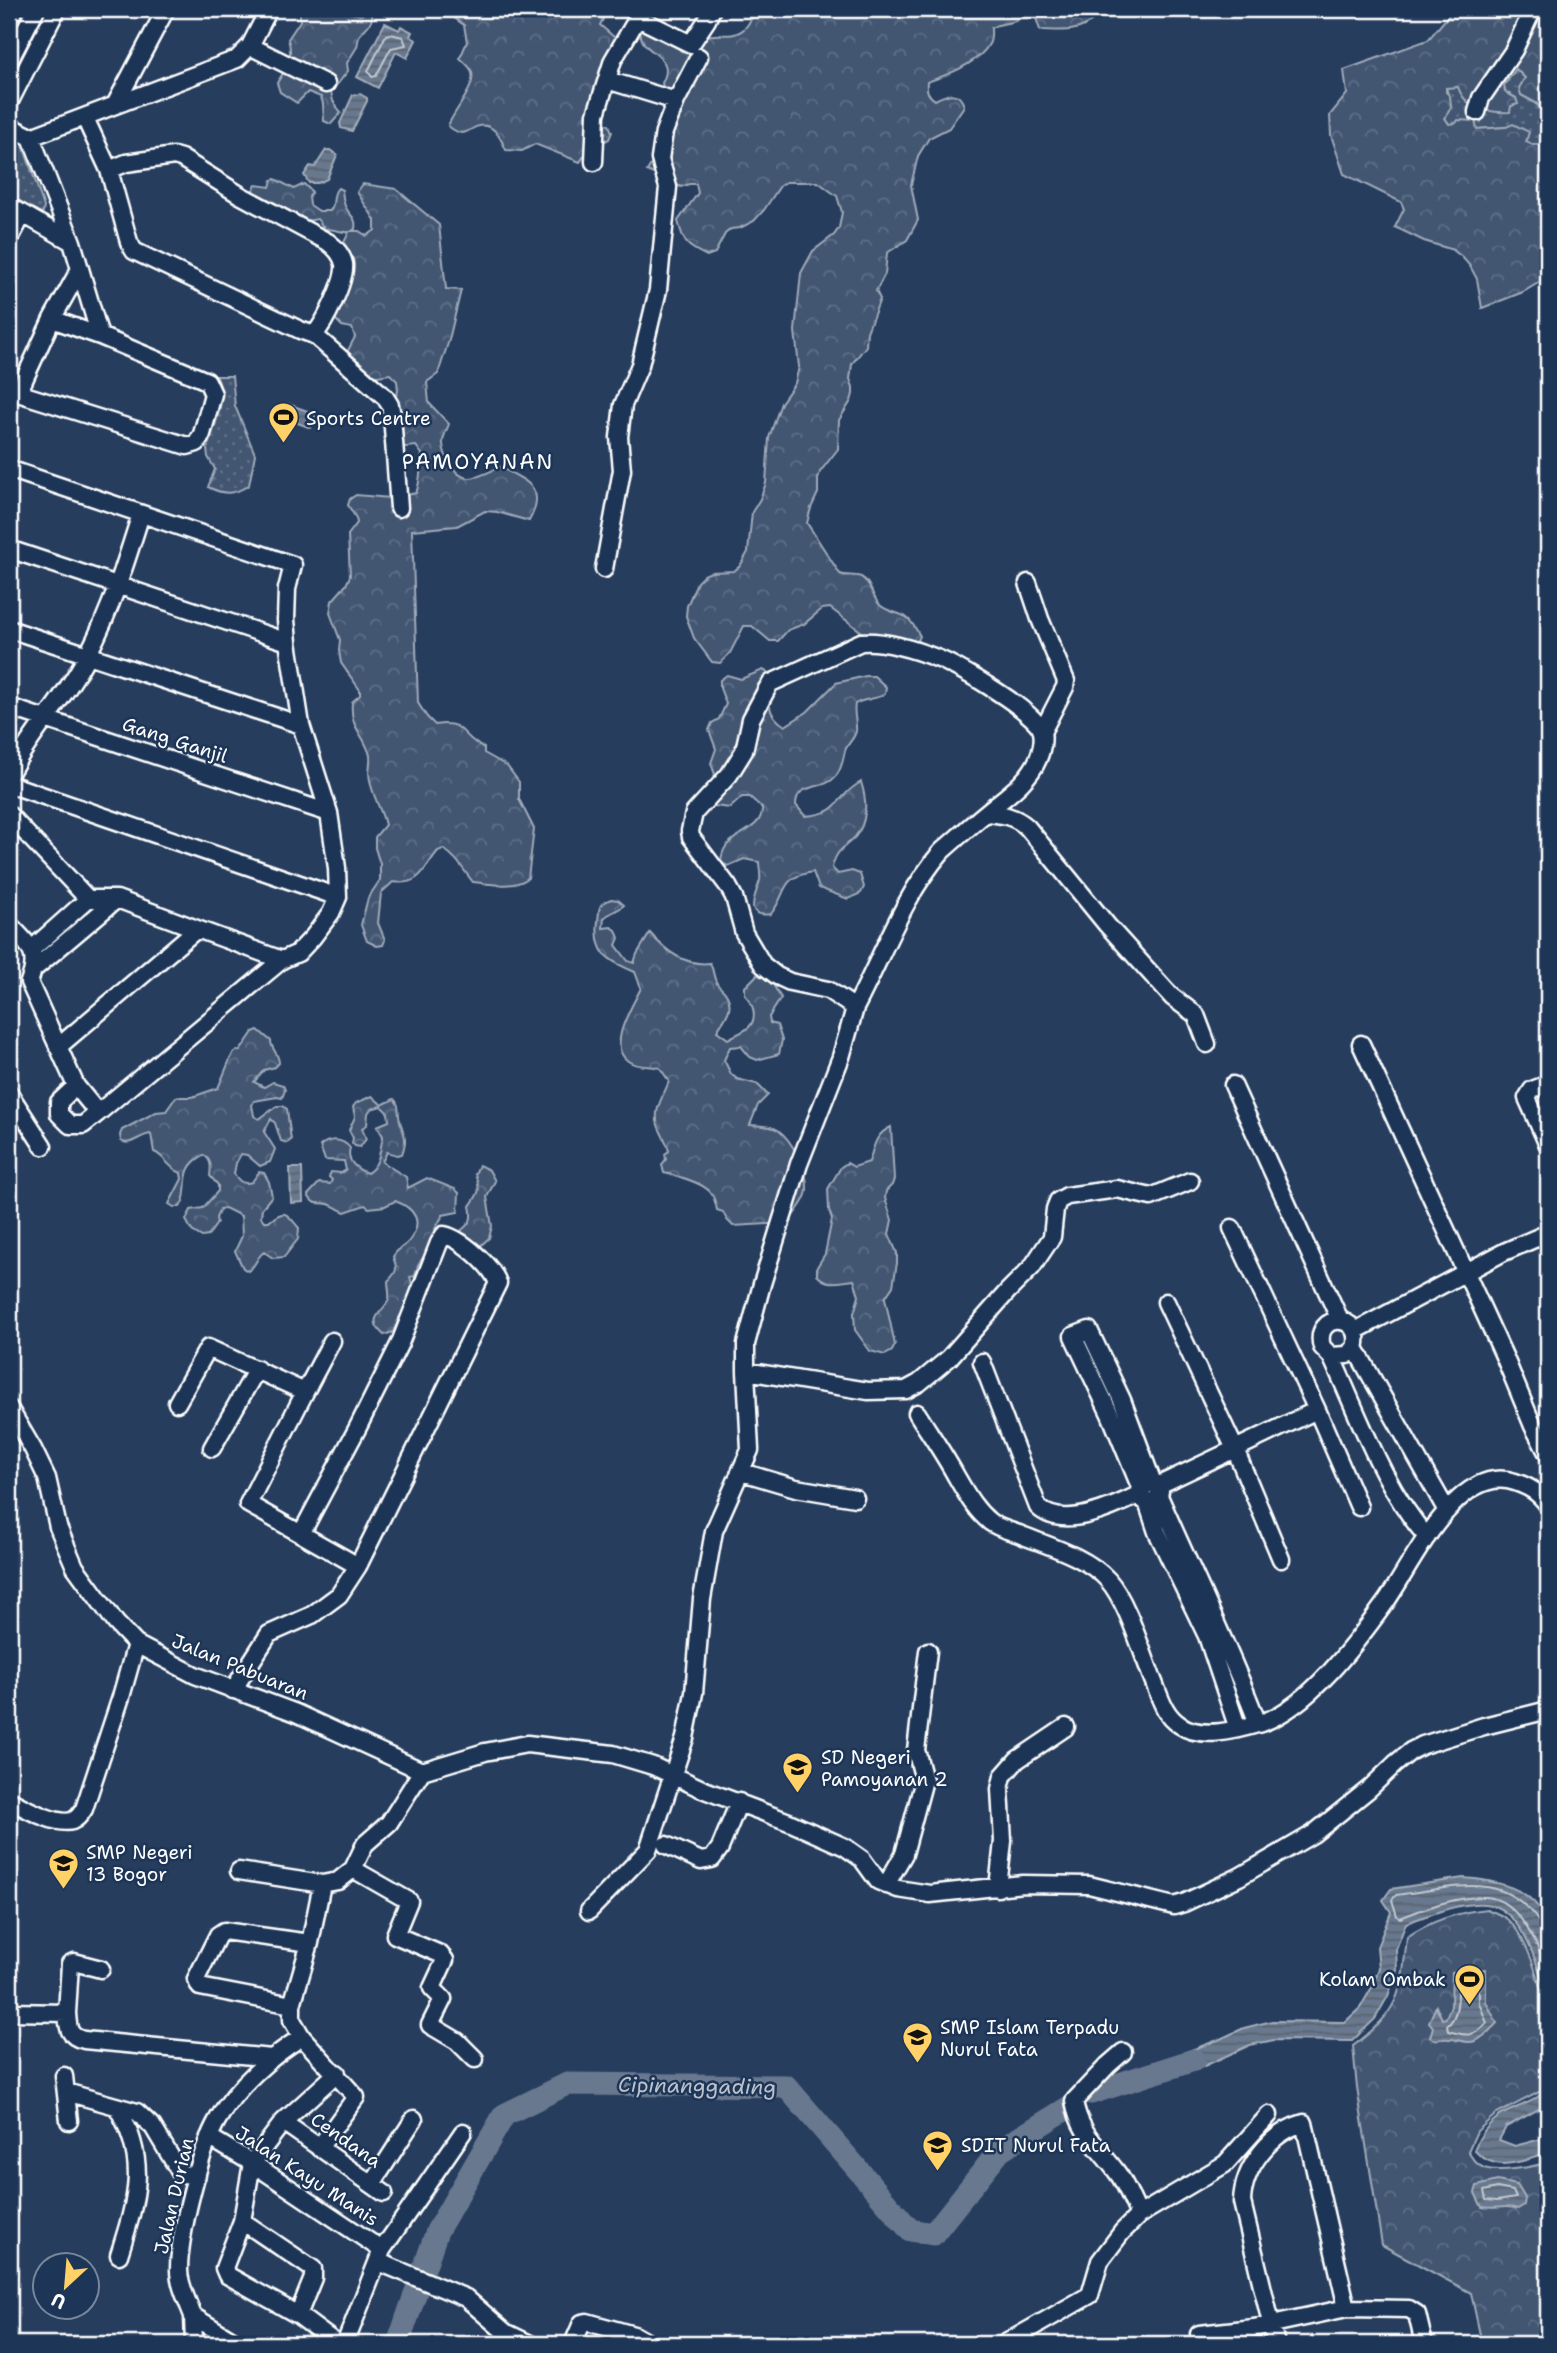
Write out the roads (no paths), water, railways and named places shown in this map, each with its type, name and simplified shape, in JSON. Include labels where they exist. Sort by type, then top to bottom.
[{"type":"street","points":[[9,61],[36,9]]},
{"type":"street","points":[[9,103],[57,9]]},
{"type":"street","points":[[115,105],[166,9]]},
{"type":"street","points":[[30,136],[227,65],[250,46],[269,9]]},
{"type":"street","points":[[594,162],[596,114],[613,60],[641,13],[691,44],[712,9]]},
{"type":"street","points":[[1477,112],[1481,98],[1514,50],[1532,9]]},
{"type":"street","points":[[250,46],[326,84]]},
{"type":"street","points":[[604,569],[622,470],[620,437],[624,405],[640,365],[657,290],[667,187],[660,159],[664,132],[699,57]]},
{"type":"street","points":[[607,80],[677,101]]},
{"type":"street","points":[[85,118],[109,170],[128,242],[134,251],[314,335],[384,397],[390,405],[399,508]]},
{"type":"street","points":[[9,126],[30,136],[72,242],[100,336]]},
{"type":"street","points":[[109,170],[127,163],[174,156],[181,158],[338,250],[344,273],[322,326],[314,335]]},
{"type":"street","points":[[9,240],[16,210],[72,242]]},
{"type":"street","points":[[52,320],[100,336],[207,382],[213,394],[198,443],[187,446],[13,391],[80,269]]},
{"type":"street","points":[[9,468],[293,565],[287,589],[288,642],[301,725],[329,813],[337,868],[338,897],[331,913],[298,953],[282,960],[83,1125],[70,1125],[59,1114],[59,1102],[76,1086]]},
{"type":"street","points":[[9,775],[19,755],[44,719],[60,702],[88,655],[118,585],[141,514]]},
{"type":"street","points":[[9,549],[288,642]]},
{"type":"street","points":[[589,1911],[648,1850],[685,1738],[694,1693],[702,1599],[714,1531],[750,1450],[746,1344],[799,1164],[841,1057],[855,1008],[874,973],[896,920],[933,862],[1030,773],[1038,760],[1042,732],[1065,687],[1066,681],[1028,583]]},
{"type":"street","points":[[9,629],[301,725]]},
{"type":"street","points":[[855,1008],[828,990],[790,982],[763,965],[744,933],[734,897],[728,886],[691,837],[694,813],[729,775],[744,751],[751,719],[768,687],[771,683],[861,642],[898,647],[939,659],[989,687],[1036,720],[1042,732]]},
{"type":"street","name":"Gang Ganjil","points":[[9,707],[329,813]]},
{"type":"street","points":[[9,784],[338,897]]},
{"type":"street","points":[[986,813],[1001,814],[1019,820],[1027,827],[1107,925],[1172,997],[1196,1015],[1207,1044]]},
{"type":"street","points":[[9,815],[88,899]]},
{"type":"street","points":[[32,949],[88,899],[117,899],[282,960]]},
{"type":"street","points":[[34,969],[117,899]]},
{"type":"street","points":[[9,924],[32,949],[34,969],[29,982],[76,1086],[98,1113]]},
{"type":"street","points":[[58,1046],[197,929]]},
{"type":"street","points":[[1362,1044],[1548,1454]]},
{"type":"street","points":[[1548,1084],[1532,1090],[1527,1098],[1548,1144]]},
{"type":"street","points":[[1233,1085],[1340,1320]]},
{"type":"street","points":[[9,1093],[43,1146]]},
{"type":"street","points":[[746,1371],[868,1391],[906,1390],[919,1383],[948,1358],[1032,1267],[1052,1237],[1058,1201],[1067,1196],[1116,1189],[1151,1197],[1190,1181]]},
{"type":"street","points":[[1232,1228],[1359,1507]]},
{"type":"street","points":[[1355,1331],[1465,1272],[1548,1233]]},
{"type":"street","points":[[233,1690],[269,1634],[312,1615],[339,1595],[358,1566],[498,1283],[494,1271],[454,1237],[444,1235],[439,1244],[400,1343],[302,1534]]},
{"type":"street","points":[[1166,1302],[1235,1449],[1281,1559]]},
{"type":"street","points":[[1331,1356],[1347,1355],[1355,1348],[1357,1339],[1349,1323],[1340,1320],[1328,1324],[1321,1334],[1322,1347],[1331,1356],[1389,1482],[1410,1518],[1427,1537]]},
{"type":"street","points":[[332,1341],[248,1504],[358,1566]]},
{"type":"street","points":[[177,1403],[208,1348],[305,1392]]},
{"type":"street","points":[[1355,1348],[1447,1511]]},
{"type":"street","points":[[982,1362],[1038,1507],[1053,1516],[1095,1515],[1150,1492],[1317,1410]]},
{"type":"street","points":[[212,1448],[257,1369]]},
{"type":"street","points":[[1109,1391],[1181,1564],[1201,1606],[1238,1670],[1258,1724]]},
{"type":"street","name":"Jalan Pabuaran","points":[[9,1408],[47,1478],[58,1527],[75,1567],[116,1623],[136,1644],[179,1667],[307,1718],[422,1771]]},
{"type":"street","points":[[917,1413],[974,1508],[992,1524],[1085,1562],[1108,1580],[1123,1606],[1164,1708],[1177,1723],[1187,1730],[1201,1734],[1258,1724],[1296,1705],[1334,1666],[1385,1603],[1427,1537],[1466,1492],[1497,1479],[1506,1479],[1530,1487],[1548,1505]]},
{"type":"street","points":[[742,1472],[796,1488],[855,1498]]},
{"type":"street","points":[[1201,1606],[1207,1636],[1238,1729]]},
{"type":"street","points":[[9,1800],[56,1819],[69,1822],[78,1817],[84,1809],[136,1644]]},
{"type":"street","points":[[886,1885],[904,1854],[924,1780],[916,1750],[928,1651]]},
{"type":"street","points":[[1221,1678],[1238,1670]]},
{"type":"street","points":[[239,1871],[330,1883],[353,1869],[365,1844],[389,1823],[422,1771],[485,1752],[527,1744],[613,1754],[653,1766],[710,1792],[789,1822],[856,1853],[875,1878],[886,1885],[930,1894],[1023,1884],[1089,1885],[1166,1905],[1178,1905],[1239,1877],[1313,1834],[1411,1751],[1484,1726],[1548,1710]]},
{"type":"street","points":[[998,1888],[1003,1841],[1000,1789],[1003,1776],[1017,1760],[1066,1727]]},
{"type":"street","points":[[666,1845],[701,1861],[712,1859],[720,1848],[739,1802]]},
{"type":"street","points":[[353,1869],[409,1901],[395,1935],[440,1954],[445,1960],[432,1988],[443,1999],[430,2025],[457,2041],[475,2059]]},
{"type":"street","points":[[295,2023],[310,1944],[330,1883]]},
{"type":"street","points":[[310,1944],[224,1931],[218,1935],[196,1979],[198,1986],[295,2023],[354,2094],[355,2101],[320,2148]]},
{"type":"street","points":[[100,1969],[74,1962],[70,1964],[67,2013],[69,2032],[76,2039],[272,2058]]},
{"type":"street","points":[[9,2012],[67,2013]]},
{"type":"street","name":"Jalan Durian","points":[[194,2344],[193,2316],[179,2272],[181,2246],[197,2175],[209,2137],[225,2109],[272,2058],[295,2023]]},
{"type":"street","points":[[1124,2052],[1108,2065],[1075,2104],[1078,2120],[1086,2135],[1118,2172],[1139,2215]]},
{"type":"street","points":[[337,2073],[283,2122],[252,2163],[242,2221],[224,2265],[225,2274],[298,2315],[337,2344]]},
{"type":"street","points":[[69,2121],[65,2084],[137,2112],[153,2127],[181,2174],[197,2175]]},
{"type":"street","points":[[117,2106],[134,2143],[138,2179],[133,2213],[119,2255]]},
{"type":"street","points":[[1004,2344],[1090,2295],[1098,2263],[1122,2232],[1139,2215],[1225,2164],[1269,2115]]},
{"type":"street","name":"Cendana","points":[[283,2122],[378,2188],[414,2119]]},
{"type":"street","points":[[1276,2344],[1242,2193],[1248,2172],[1262,2151],[1285,2131],[1304,2123],[1347,2308]]},
{"type":"street","points":[[345,2344],[380,2256],[463,2132]]},
{"type":"street","name":"Jalan Kayu Manis","points":[[209,2137],[252,2163],[380,2256],[415,2278],[466,2298],[505,2332],[530,2344]]},
{"type":"street","points":[[242,2221],[313,2269],[313,2278],[298,2315]]},
{"type":"street","points":[[1199,2334],[1271,2325],[1347,2308],[1413,2310],[1417,2314],[1423,2344]]},
{"type":"street","points":[[193,2316],[239,2344]]},
{"type":"street","points":[[573,2344],[582,2323],[587,2322],[634,2335],[650,2344]]},
{"type":"water","points":[[385,23],[399,30],[401,26],[412,32],[410,36],[416,40],[407,58],[396,52],[378,88],[357,77]]},
{"type":"water","points":[[360,94],[367,98],[367,101],[352,131],[341,128],[340,123],[353,95]]},
{"type":"water","points":[[326,150],[337,155],[327,179],[309,183],[304,175],[310,166],[315,167]]},
{"type":"water","points":[[288,404],[316,414],[311,428],[284,418]]},
{"type":"water","points":[[290,1168],[302,1168],[303,1202],[291,1203]]},
{"type":"water","points":[[1463,1878],[1512,1888],[1523,1893],[1540,1910],[1546,1922],[1549,1939],[1548,1999],[1534,1957],[1510,1916],[1485,1904],[1455,1907],[1406,1923],[1396,1949],[1397,1970],[1388,1996],[1375,2019],[1352,2041],[1274,2040],[1250,2045],[1202,2067],[1167,2079],[1161,2061],[1244,2028],[1272,2021],[1345,2022],[1360,2008],[1379,1968],[1377,1947],[1391,1912],[1383,1900],[1391,1889]]},
{"type":"water","name":"Kolam Ombak","points":[[1486,1969],[1486,2002],[1497,2023],[1472,2042],[1435,2040],[1430,2037],[1433,2027],[1429,2022],[1436,2006],[1442,2019],[1446,2018],[1451,2006],[1452,1972]]},
{"type":"water","points":[[1548,2084],[1548,2104],[1506,2127],[1499,2140],[1515,2146],[1548,2137],[1548,2154],[1500,2164],[1483,2158],[1474,2150],[1483,2132],[1493,2121],[1532,2101]]},
{"type":"water","points":[[1497,2181],[1517,2185],[1525,2198],[1524,2205],[1518,2209],[1482,2207],[1475,2193],[1477,2186]]},
{"type":"waterway","name":"Cipinanggading","points":[[1091,2093],[1194,2060]]},
{"type":"waterway","name":"Cipinanggading","points":[[398,2344],[437,2231],[504,2115],[567,2084],[786,2086],[910,2230],[933,2234],[1000,2150],[1074,2104]]},
{"type":"place","name":"Sports Centre","points":[[283,445]]},
{"type":"place","name":"SD Negeri Pamoyanan 2","points":[[798,1795]]},
{"type":"place","name":"SMP Negeri 13 Bogor","points":[[63,1890]]},
{"type":"place","name":"Kolam Ombak","points":[[1469,2006]]},
{"type":"place","name":"SMP Islam Terpadu Nurul Fata","points":[[917,2065]]},
{"type":"place","name":"SDIT Nurul Fata","points":[[938,2172]]},
{"type":"district","name":"PAMOYANAN","points":[[478,462]]}]
